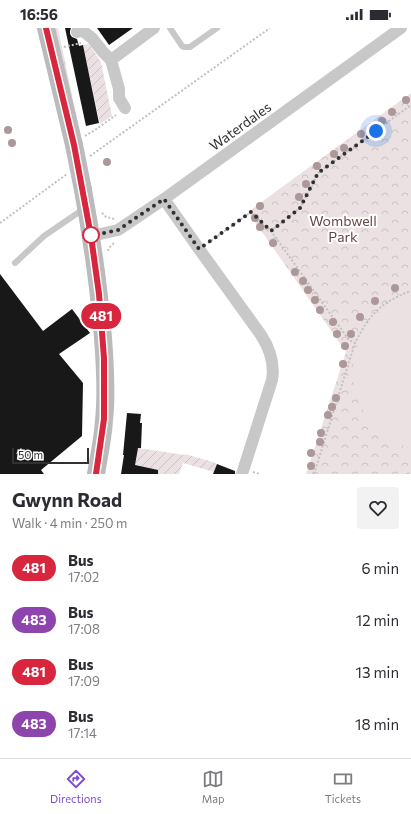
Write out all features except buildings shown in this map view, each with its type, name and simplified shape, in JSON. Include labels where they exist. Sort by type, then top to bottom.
[{"type":"main road","points":[[46,28],[78,141],[90,203],[91,236],[100,308],[105,376],[104,419],[96,474]]},
{"type":"street","points":[[111,60],[154,28]]},
{"type":"street","name":"Waterdales","points":[[91,236],[118,230],[164,199],[401,28]]},
{"type":"street","points":[[77,32],[84,32],[92,38],[111,60],[119,89],[119,98],[125,108]]},
{"type":"street","points":[[164,199],[261,335],[269,349],[272,360],[273,374],[271,384],[242,474]]},
{"type":"lane","points":[[170,28],[184,47],[190,47],[217,28]]},
{"type":"lane","points":[[16,263],[44,236],[90,203]]},
{"type":"path","points":[[88,158],[270,28]]},
{"type":"path","points":[[271,231],[300,208],[318,173],[411,105]]},
{"type":"path","points":[[78,141],[125,108]]},
{"type":"path","points":[[0,223],[72,170]]},
{"type":"path","points":[[90,203],[106,217],[117,219]]},
{"type":"path","points":[[199,249],[251,212],[271,231],[349,340],[355,343]]},
{"type":"path","points":[[108,253],[109,248],[117,241]]},
{"type":"path","points":[[314,474],[355,343],[366,322],[380,307],[398,296],[411,291]]},
{"type":"path","points":[[407,474],[411,473]]},
{"type":"green space","points":[[51,28],[58,28],[87,166]]},
{"type":"green space","points":[[89,44],[101,62],[112,116],[100,124],[83,45]]},
{"type":"green space","name":"Wombwell Park","points":[[411,93],[411,474],[306,474],[346,352],[248,212]]},
{"type":"green space","points":[[411,296],[411,449],[387,438],[369,421],[357,399],[352,374],[356,350],[365,329],[380,312],[399,300]]},
{"type":"green space","points":[[138,448],[185,454],[217,464],[214,472],[183,463],[179,474],[143,474],[133,465]]},
{"type":"bus line","name":"481","points":[[46,28],[74,145],[83,190],[99,294],[103,332],[105,376],[104,419],[96,474]]},
{"type":"route","points":[[91,235],[118,230],[164,199],[199,249],[251,212],[271,231],[300,208],[318,173],[376,131]]}]
